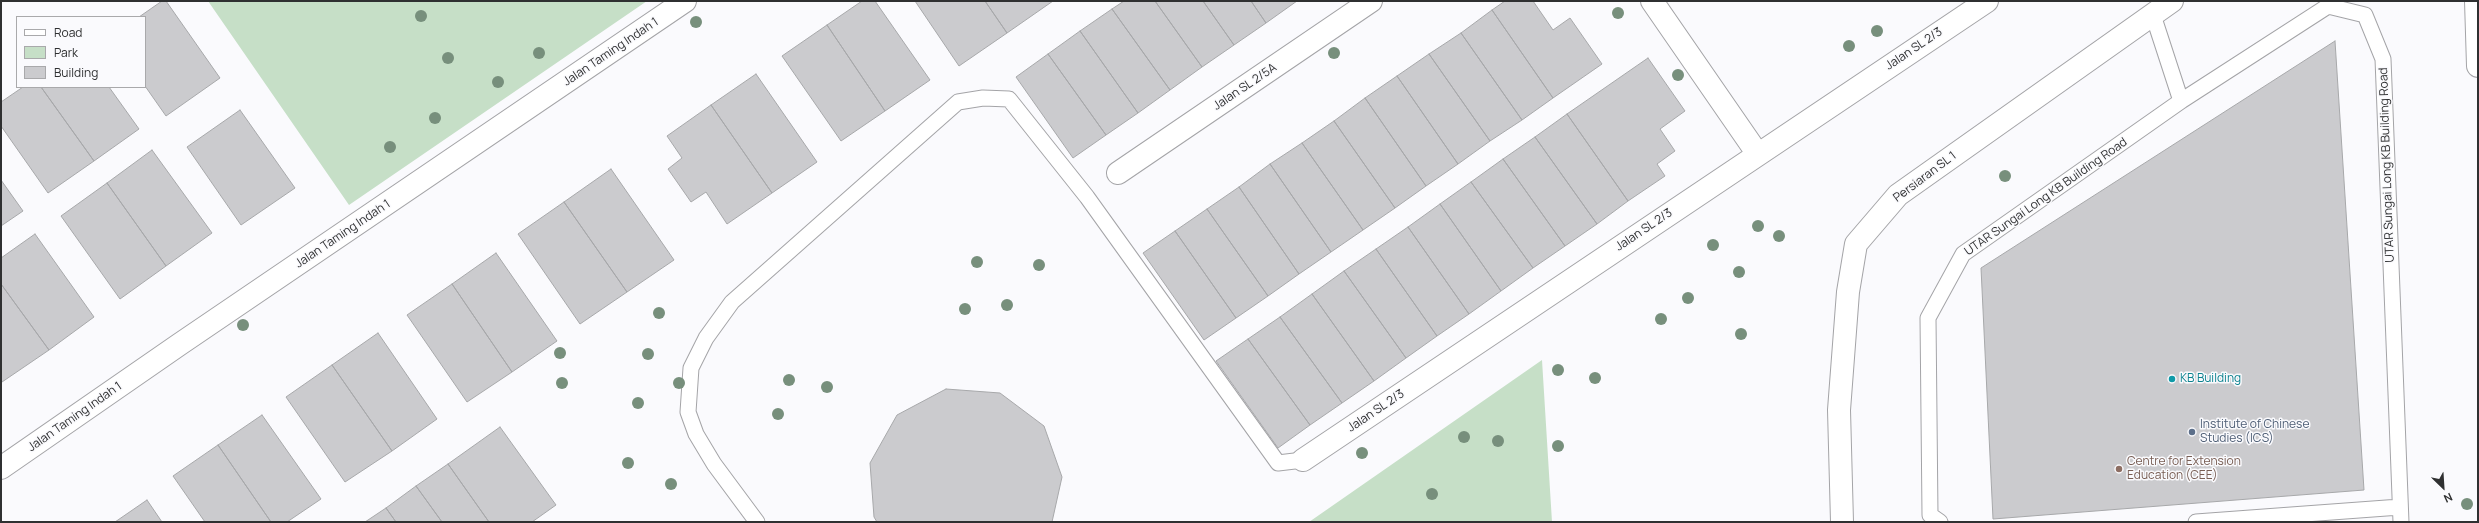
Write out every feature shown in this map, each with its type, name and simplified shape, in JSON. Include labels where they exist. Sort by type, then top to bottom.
[{"type":"street","name":"Jalan Taming Indah 1","points":[[1,468],[180,344],[685,1]]},
{"type":"street","name":"Jalan SL 2/5A","points":[[1118,173],[1371,1]]},
{"type":"street","points":[[1652,1],[1757,154]]},
{"type":"street","name":"Jalan SL 2/3","points":[[1303,460],[1987,1]]},
{"type":"street","name":"Persiaran SL 1","points":[[1842,522],[1839,410],[1848,292],[1856,244],[1898,195],[2172,1]]},
{"type":"street","points":[[2476,1],[2478,66]]},
{"type":"lane","name":"UTAR Sungai Long KB Building Road","points":[[1940,522],[1930,515],[1928,318],[1963,254],[2181,101],[2328,6],[2365,15],[2383,59],[2401,515],[2196,522]]},
{"type":"lane","points":[[2153,15],[2181,101]]},
{"type":"lane","points":[[757,522],[714,464],[696,434],[688,412],[691,368],[706,338],[732,302],[958,102],[983,98],[1009,99],[1087,197],[1278,463],[1303,460]]},
{"type":"green space","points":[[208,1],[647,1],[349,205]]},
{"type":"green space","points":[[1542,360],[1552,522],[1309,522]]},
{"type":"building","points":[[162,1],[166,1],[220,78],[166,116],[146,87],[146,16],[140,16]]},
{"type":"building","points":[[862,1],[875,1],[930,80],[885,111],[827,25]]},
{"type":"building","points":[[915,1],[985,1],[1007,33],[959,66]]},
{"type":"building","points":[[985,1],[1053,1],[1007,33]]},
{"type":"building","points":[[1124,1],[1155,1],[1202,67],[1170,90],[1112,9]]},
{"type":"building","points":[[1155,1],[1203,1],[1234,45],[1202,67]]},
{"type":"building","points":[[1203,1],[1251,1],[1266,23],[1234,45]]},
{"type":"building","points":[[1251,1],[1297,1],[1266,23]]},
{"type":"building","points":[[1505,1],[1533,1],[1553,30],[1570,18],[1602,64],[1553,98],[1492,10]]},
{"type":"building","points":[[1112,9],[1170,90],[1138,113],[1080,31]]},
{"type":"building","points":[[1492,10],[1553,98],[1522,120],[1461,33]]},
{"type":"building","points":[[827,25],[885,111],[841,141],[782,56]]},
{"type":"building","points":[[1080,31],[1138,113],[1106,135],[1048,54]]},
{"type":"building","points":[[1461,33],[1522,120],[1490,141],[1429,54]]},
{"type":"building","name":"KB Building","points":[[2335,41],[2364,490],[1993,519],[1981,268]]},
{"type":"building","points":[[1048,54],[1106,135],[1073,158],[1016,77]]},
{"type":"building","points":[[1429,54],[1490,141],[1458,164],[1397,76]]},
{"type":"building","points":[[1648,58],[1685,111],[1660,129],[1675,151],[1657,164],[1665,176],[1628,201],[1567,114]]},
{"type":"building","points":[[756,74],[817,162],[772,193],[711,105]]},
{"type":"building","points":[[1397,76],[1458,164],[1426,186],[1365,98]]},
{"type":"building","points":[[22,88],[42,88],[94,161],[48,193],[1,126],[1,102]]},
{"type":"building","points":[[42,88],[110,88],[139,129],[94,161]]},
{"type":"building","points":[[1365,98],[1426,186],[1395,208],[1334,121]]},
{"type":"building","points":[[711,105],[772,193],[727,224],[706,192],[691,202],[668,169],[682,158],[667,136]]},
{"type":"building","points":[[240,110],[295,188],[241,225],[187,147]]},
{"type":"building","points":[[1567,114],[1628,201],[1597,224],[1535,137]]},
{"type":"building","points":[[1334,121],[1395,208],[1363,230],[1302,143]]},
{"type":"building","points":[[1535,137],[1597,224],[1565,246],[1503,159]]},
{"type":"building","points":[[1302,143],[1363,230],[1331,252],[1270,164]]},
{"type":"building","points":[[152,150],[212,233],[166,266],[107,183]]},
{"type":"building","points":[[1503,159],[1565,246],[1533,268],[1471,182]]},
{"type":"building","points":[[1270,164],[1331,252],[1299,274],[1239,187]]},
{"type":"building","points":[[611,169],[674,260],[627,292],[564,202]]},
{"type":"building","points":[[1,180],[23,211],[1,226]]},
{"type":"building","points":[[1471,182],[1533,268],[1501,291],[1440,204]]},
{"type":"building","points":[[107,183],[166,266],[120,299],[61,216]]},
{"type":"building","points":[[1239,187],[1299,274],[1268,296],[1207,209]]},
{"type":"building","points":[[564,202],[627,292],[580,324],[518,234]]},
{"type":"building","points":[[1440,204],[1501,291],[1469,314],[1408,227]]},
{"type":"building","points":[[1207,209],[1268,296],[1236,318],[1175,231]]},
{"type":"building","points":[[1408,227],[1469,314],[1437,336],[1376,249]]},
{"type":"building","points":[[1175,231],[1236,318],[1204,340],[1143,253]]},
{"type":"building","points":[[35,234],[94,317],[49,350],[1,284],[1,258]]},
{"type":"building","points":[[1376,249],[1437,336],[1406,358],[1344,271]]},
{"type":"building","points":[[496,253],[557,341],[512,372],[452,284]]},
{"type":"building","points":[[1344,271],[1406,358],[1374,381],[1312,294]]},
{"type":"building","points":[[1,284],[49,350],[2,382],[1,381]]},
{"type":"building","points":[[452,284],[512,372],[467,402],[407,315]]},
{"type":"building","points":[[1312,294],[1374,381],[1342,403],[1280,317]]},
{"type":"building","points":[[1280,317],[1342,403],[1310,425],[1248,339]]},
{"type":"building","points":[[378,333],[437,419],[392,451],[332,365]]},
{"type":"building","points":[[1248,339],[1310,425],[1278,448],[1216,361]]},
{"type":"building","points":[[332,365],[392,451],[345,482],[286,397]]},
{"type":"building","points":[[946,389],[1000,393],[1044,426],[1062,477],[1052,522],[877,522],[874,517],[870,463],[897,415]]},
{"type":"building","points":[[262,415],[321,499],[287,522],[271,522],[218,445]]},
{"type":"building","points":[[500,427],[556,505],[532,522],[489,522],[448,464]]},
{"type":"building","points":[[218,445],[271,522],[205,522],[173,476]]},
{"type":"building","points":[[448,464],[489,522],[442,522],[416,486]]},
{"type":"building","points":[[416,486],[442,522],[396,522],[386,508]]},
{"type":"building","points":[[147,500],[162,522],[115,522]]},
{"type":"building","points":[[386,508],[396,522],[365,522]]},
{"type":"place","name":"KB Building","points":[[2172,379]]},
{"type":"place","name":"Institute of Chinese Studies (ICS)","points":[[2192,432]]},
{"type":"place","name":"Centre for Extension Education (CEE)","points":[[2119,469]]}]
